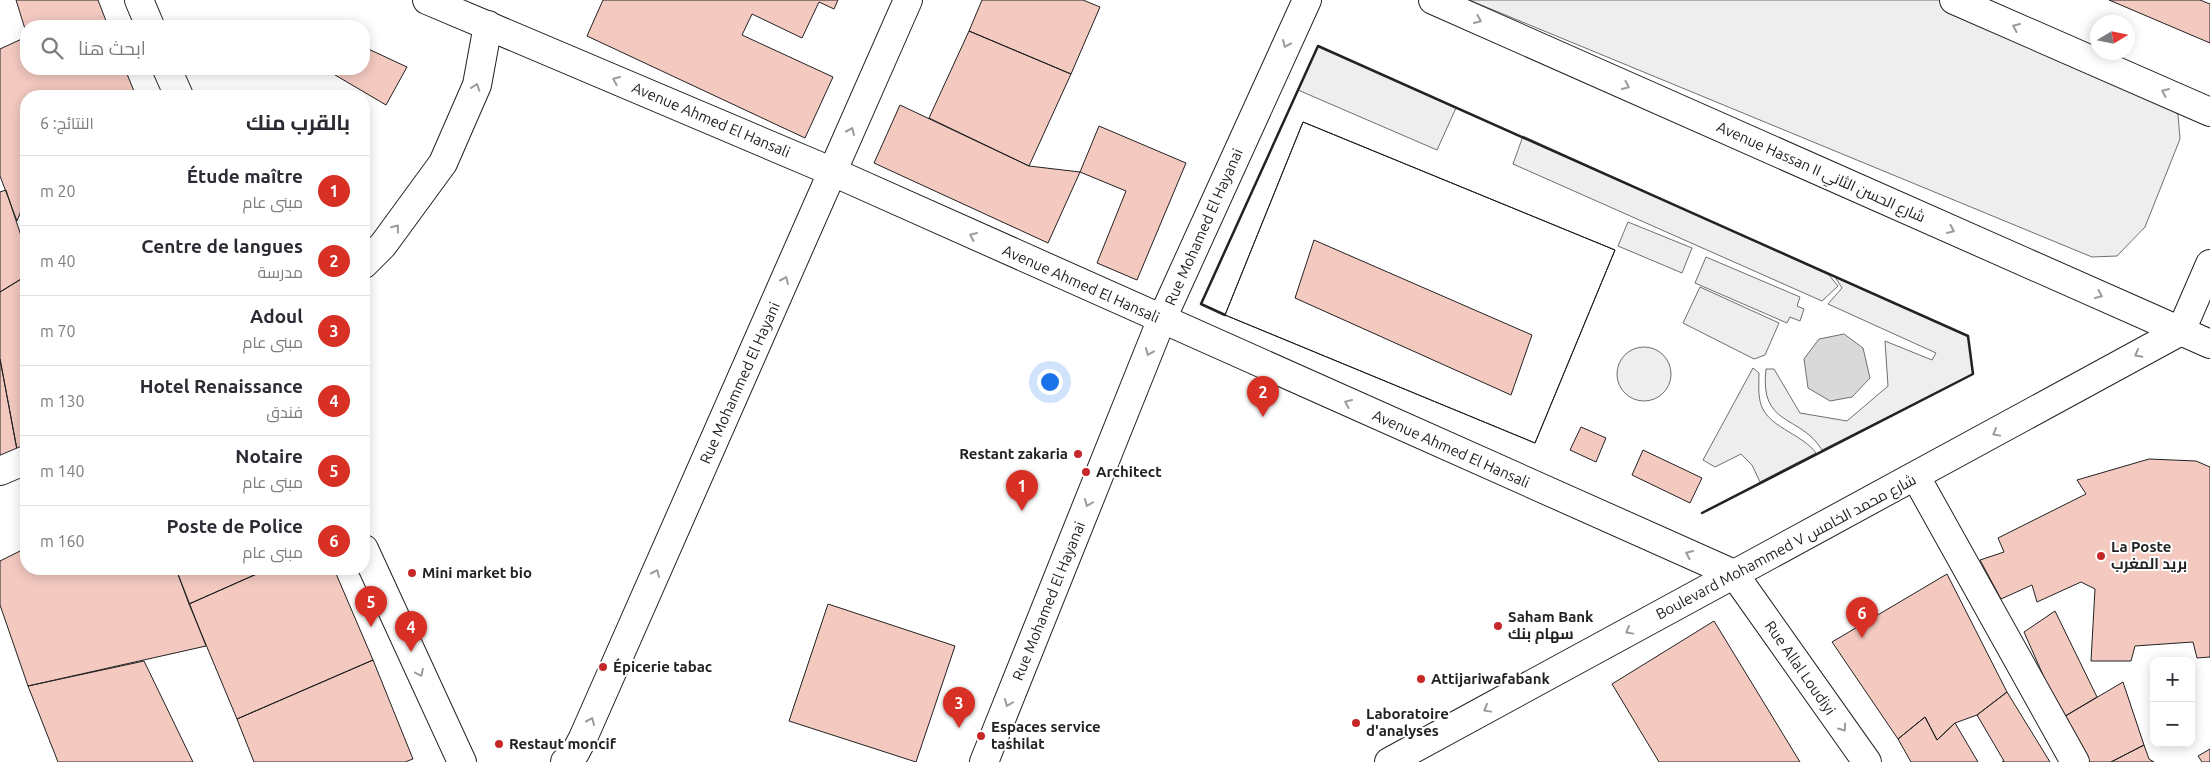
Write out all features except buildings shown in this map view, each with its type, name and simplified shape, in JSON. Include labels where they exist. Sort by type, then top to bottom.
[{"type":"street","points":[[139,0],[147,20]]},
{"type":"street","name":"Avenue Ahmed El Hansali","points":[[427,0],[832,172],[1734,574]]},
{"type":"street","name":"Rue Mohammed El Hayani","points":[[565,762],[575,753],[584,738],[908,0]]},
{"type":"street","name":"Rue Mohamed El Hayanai","points":[[984,762],[1162,320],[1307,0]]},
{"type":"street","name":"Avenue Hassan II شارع الحسن الثاني","points":[[1433,0],[2210,344]]},
{"type":"street","points":[[1954,0],[2210,112]]},
{"type":"street","points":[[370,258],[383,245],[443,163],[477,85],[488,25]]},
{"type":"street","points":[[169,75],[176,90]]},
{"type":"street","points":[[2181,331],[2210,264]]},
{"type":"street","name":"Boulevard Mohammed V شارع محمد الخامس","points":[[1389,762],[1916,477],[2181,331]]},
{"type":"street","points":[[0,471],[20,463]]},
{"type":"street","points":[[1916,477],[2076,762]]},
{"type":"street","points":[[370,562],[462,762]]},
{"type":"street","name":"Rue Allal Loudiyi","points":[[1734,574],[1867,762]]},
{"type":"shaded area","points":[[1469,0],[1945,0],[2161,96],[2178,115],[2180,139],[2145,227],[2117,256],[2092,257]]},
{"type":"shaded area","points":[[1318,46],[1456,108],[1437,150],[1298,90]]},
{"type":"shaded area","points":[[1523,136],[1829,275],[1838,286],[1822,301],[1513,164]]},
{"type":"shaded area","points":[[1628,222],[1692,248],[1682,273],[1618,246]]},
{"type":"shaded area","points":[[1706,257],[1800,297],[1797,306],[1804,309],[1800,321],[1790,317],[1787,323],[1695,283]]},
{"type":"shaded area","points":[[1835,277],[1968,336],[1973,374],[1822,450],[1803,430],[1775,411],[1769,401],[1765,388],[1766,369],[1774,369],[1800,413],[1847,421],[1888,386],[1885,341],[1932,360],[1936,353],[1828,304],[1842,288]]},
{"type":"shaded area","points":[[1700,287],[1779,323],[1765,355],[1754,359],[1683,323]]},
{"type":"shaded area","points":[[1844,334],[1863,348],[1870,378],[1852,397],[1830,401],[1808,388],[1804,359],[1819,339]]},
{"type":"shaded area","points":[[1639,347],[1649,347],[1663,355],[1669,364],[1671,374],[1669,384],[1663,393],[1649,401],[1639,401],[1629,396],[1622,389],[1617,379],[1617,369],[1622,359],[1629,352]]},
{"type":"shaded area","points":[[1753,368],[1759,373],[1759,398],[1763,410],[1776,424],[1802,440],[1816,453],[1760,482],[1752,465],[1741,454],[1715,467],[1703,460]]},
{"type":"wall","points":[[1225,315],[1201,304],[1318,46],[1968,336],[1973,374],[1702,513]]},
{"type":"place","name":"Centre de langues","points":[[1263,417]]},
{"type":"place","name":"Restant zakaria","points":[[1078,454]]},
{"type":"place","name":"Architect","points":[[1086,472]]},
{"type":"place","name":"Étude maître","points":[[1022,511]]},
{"type":"place","name":"La Poste بريد المغرب","points":[[2101,556]]},
{"type":"place","name":"Mini market bio","points":[[412,573]]},
{"type":"place","name":"Saham Bank سهام بنك","points":[[1498,626]]},
{"type":"place","name":"Notaire","points":[[371,627]]},
{"type":"place","name":"Poste de Police","points":[[1862,638]]},
{"type":"place","name":"Hotel Renaissance","points":[[411,652]]},
{"type":"place","name":"Épicerie tabac","points":[[603,667]]},
{"type":"place","name":"Attijariwafabank","points":[[1421,679]]},
{"type":"place","name":"Laboratoire d'analyses","points":[[1356,723]]},
{"type":"place","name":"Adoul","points":[[959,728]]},
{"type":"place","name":"Espaces service tashilat","points":[[981,736]]},
{"type":"place","name":"Restaut moncif","points":[[499,744]]}]
